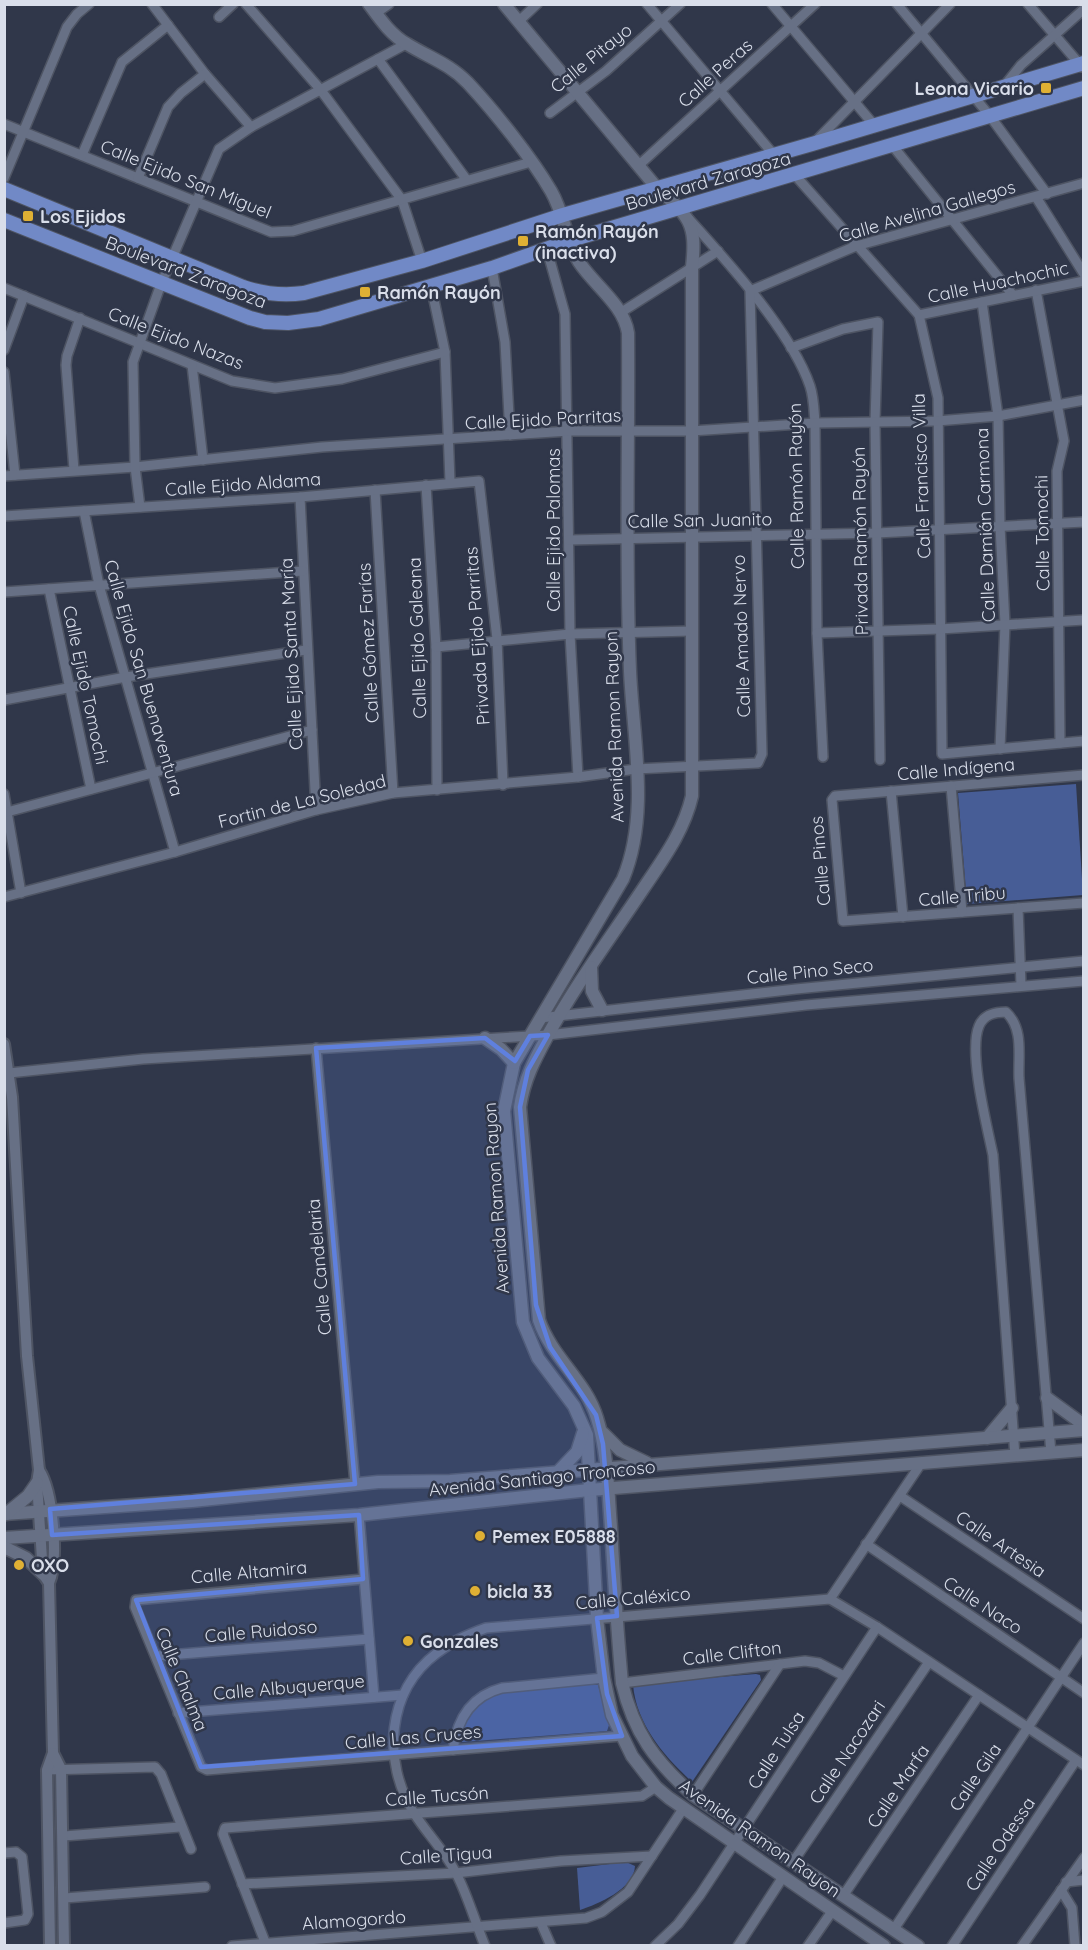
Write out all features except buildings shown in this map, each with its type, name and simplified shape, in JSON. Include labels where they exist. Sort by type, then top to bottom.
[{"type":"main road","name":"Calle Ramón Rayón","points":[[504,4],[657,189],[685,214]]},
{"type":"main road","name":"Avenida Ramon Rayon","points":[[373,9],[388,29],[406,44],[438,59],[467,82],[531,162],[563,215],[579,262],[620,313],[628,333],[629,633],[638,818],[629,866],[514,1063],[504,1111],[524,1322],[538,1358],[574,1406],[585,1429],[597,1618],[604,1678],[612,1715],[632,1756],[656,1787],[683,1809],[882,1945]]},
{"type":"main road","name":"Boulevard Zaragoza","points":[[4,189],[243,287],[262,294],[284,296],[304,293],[422,261],[563,215],[812,144],[1005,85],[1082,65]]},
{"type":"main road","name":"Boulevard Zaragoza","points":[[4,219],[250,318],[265,322],[288,323],[320,319],[492,268],[571,240],[685,214],[794,174],[1083,88]]},
{"type":"main road","points":[[685,214],[694,234],[692,267]]},
{"type":"main road","name":"Avenida Ramon Rayon","points":[[692,267],[691,536],[694,766],[692,796],[688,814],[672,846],[558,1016],[528,1070],[520,1107],[536,1305],[550,1347],[583,1389],[600,1428],[608,1488],[622,1683],[628,1706],[647,1746],[655,1759],[693,1795],[918,1946]]},
{"type":"main road","points":[[591,967],[592,991],[602,1010]]},
{"type":"main road","points":[[485,1038],[501,1049],[514,1063]]},
{"type":"main road","points":[[1047,1398],[1083,1425]]},
{"type":"main road","points":[[987,1438],[1012,1408]]},
{"type":"main road","points":[[600,1428],[620,1450],[651,1465]]},
{"type":"main road","points":[[559,1472],[577,1452],[585,1429]]},
{"type":"main road","name":"Avenida Santiago Troncoso","points":[[5,1514],[45,1514],[356,1484],[588,1470],[1083,1430]]},
{"type":"main road","name":"Avenida Santiago Troncoso","points":[[4,1538],[359,1515],[608,1488],[1083,1450]]},
{"type":"main road","points":[[5,1514],[28,1496],[37,1483]]},
{"type":"main road","points":[[4,1547],[26,1558],[46,1579]]},
{"type":"street","points":[[69,4],[77,14]]},
{"type":"street","points":[[4,178],[67,27],[89,4]]},
{"type":"street","points":[[152,4],[205,74],[251,127]]},
{"type":"street","points":[[219,17],[233,4]]},
{"type":"street","points":[[246,4],[320,89],[402,200],[422,261]]},
{"type":"street","points":[[373,9],[389,4]]},
{"type":"street","points":[[518,22],[537,4]]},
{"type":"street","points":[[647,4],[774,155]]},
{"type":"street","name":"Calle Pitayo","points":[[550,113],[606,71],[680,4]]},
{"type":"street","points":[[772,4],[873,125]]},
{"type":"street","name":"Calle Peras","points":[[638,166],[815,4]]},
{"type":"street","points":[[897,4],[990,116],[1047,194]]},
{"type":"street","points":[[812,144],[950,4]]},
{"type":"street","points":[[1028,4],[1082,65]]},
{"type":"street","points":[[1005,85],[1021,65],[1083,9]]},
{"type":"street","points":[[82,155],[122,62],[168,25]]},
{"type":"street","points":[[140,507],[135,467],[132,369],[139,342],[161,284],[219,149],[251,127],[406,44]]},
{"type":"street","points":[[378,59],[466,179]]},
{"type":"street","points":[[138,178],[168,107],[205,74]]},
{"type":"street","name":"Calle Ejido San Miguel","points":[[4,124],[271,232],[281,232],[402,200],[466,179],[531,162]]},
{"type":"street","points":[[892,145],[1012,294]]},
{"type":"street","name":"Calle Francisco Villa","points":[[794,174],[918,315],[938,398],[936,421],[940,530],[942,754],[1000,749]]},
{"type":"street","name":"Calle Avelina Gallegos","points":[[750,291],[856,246],[1083,183]]},
{"type":"street","points":[[1036,197],[1083,274]]},
{"type":"street","name":"Calle Ramón Rayón","points":[[685,214],[718,250],[750,291],[791,348],[811,389],[815,423],[818,633],[823,757]]},
{"type":"street","name":"Calle Ejido Palomas","points":[[547,250],[564,304],[569,431],[570,634],[578,777]]},
{"type":"street","points":[[620,313],[718,250]]},
{"type":"street","points":[[492,268],[505,342],[510,435]]},
{"type":"street","name":"Calle Huachochic","points":[[918,315],[1083,281]]},
{"type":"street","points":[[431,286],[445,352],[450,482]]},
{"type":"street","name":"Calle Ejido Nazas","points":[[4,288],[232,381],[275,388],[342,379],[445,352]]},
{"type":"street","name":"Calle Tomochi","points":[[1036,290],[1064,441],[1057,471],[1060,743]]},
{"type":"street","name":"Calle Amado Nervo","points":[[750,291],[754,536],[762,754],[758,763]]},
{"type":"street","points":[[4,350],[24,296]]},
{"type":"street","name":"Calle Damián Carmona","points":[[982,302],[998,416],[1005,624],[1000,749]]},
{"type":"street","points":[[74,470],[66,365],[80,318]]},
{"type":"street","name":"Privada Ramón Rayón","points":[[791,348],[843,329],[878,322],[875,422],[880,760]]},
{"type":"street","points":[[192,365],[203,460]]},
{"type":"street","points":[[4,372],[10,476]]},
{"type":"street","name":"Calle Ejido Parritas","points":[[10,476],[135,467],[322,447],[569,431],[691,431],[815,423],[936,421],[998,416],[1083,400]]},
{"type":"street","name":"Calle Ejido Aldama","points":[[4,516],[300,497],[477,480],[481,485]]},
{"type":"street","name":"Calle Ejido Galeana","points":[[426,485],[436,647],[437,790]]},
{"type":"street","name":"Privada Ejido Parritas","points":[[481,485],[497,639],[503,785]]},
{"type":"street","name":"Calle Gómez Farías","points":[[375,490],[393,793]]},
{"type":"street","name":"Calle Ejido Santa María","points":[[300,497],[306,650],[316,810]]},
{"type":"street","name":"Calle Ejido San Buenaventura","points":[[84,511],[99,585],[175,852]]},
{"type":"street","name":"Calle San Juanito","points":[[569,540],[877,533],[1083,522]]},
{"type":"street","points":[[4,592],[303,571]]},
{"type":"street","name":"Calle Ejido Tomochi","points":[[49,589],[92,789]]},
{"type":"street","points":[[818,633],[940,629],[1083,620]]},
{"type":"street","points":[[436,647],[497,639],[570,634],[692,631]]},
{"type":"street","points":[[4,700],[126,677],[306,650]]},
{"type":"street","points":[[7,812],[312,729]]},
{"type":"street","points":[[1000,749],[1083,741]]},
{"type":"street","name":"Fortin de La Soledad","points":[[4,897],[175,852],[316,810],[393,793],[503,785],[636,769],[758,763]]},
{"type":"street","name":"Calle Indígena","points":[[832,798],[891,791],[1083,776]]},
{"type":"street","points":[[951,786],[962,912]]},
{"type":"street","points":[[891,791],[903,917]]},
{"type":"street","points":[[4,794],[21,893]]},
{"type":"street","name":"Calle Pinos","points":[[832,798],[843,921]]},
{"type":"street","name":"Calle Tribu","points":[[843,921],[1083,903]]},
{"type":"street","points":[[1018,908],[1021,986]]},
{"type":"street","name":"Calle Pino Seco","points":[[540,1018],[1083,961]]},
{"type":"street","name":"Calle Pino Seco","points":[[7,1067],[548,1035],[771,1009],[1083,981]]},
{"type":"street","points":[[1015,1456],[993,1155],[982,1110],[978,1058],[979,1025],[988,1015],[998,1012],[1006,1012],[1013,1019],[1019,1036],[1019,1078],[1051,1453]]},
{"type":"street","points":[[4,1044],[16,1153],[26,1344],[39,1470],[37,1483],[45,1514]]},
{"type":"street","name":"Calle Candelaria","points":[[316,1048],[356,1484]]},
{"type":"street","points":[[922,1462],[830,1599],[877,1627],[1080,1763]]},
{"type":"street","points":[[39,1470],[46,1481],[46,1579],[53,1753],[47,1770],[50,1946]]},
{"type":"street","name":"Calle Artesia","points":[[900,1496],[1083,1619]]},
{"type":"street","points":[[359,1515],[374,1696]]},
{"type":"street","name":"Calle Naco","points":[[866,1544],[1083,1693]]},
{"type":"street","name":"Calle Altamira","points":[[138,1598],[363,1579]]},
{"type":"street","name":"Calle Chalma","points":[[138,1598],[135,1607],[197,1762],[207,1770]]},
{"type":"street","name":"Calle Caléxico","points":[[486,1946],[456,1873],[414,1814],[395,1774],[392,1740],[403,1695],[417,1672],[429,1660],[460,1638],[486,1628],[830,1599]]},
{"type":"street","name":"Calle Tulsa","points":[[655,1946],[678,1924],[734,1844],[877,1627]]},
{"type":"street","name":"Calle Ruidoso","points":[[156,1656],[369,1639]]},
{"type":"street","name":"Calle Gila","points":[[894,1929],[1083,1643]]},
{"type":"street","name":"Calle Clifton","points":[[622,1683],[810,1661],[844,1676]]},
{"type":"street","name":"Calle Nacozari","points":[[792,1862],[929,1662]]},
{"type":"street","points":[[693,1795],[780,1664]]},
{"type":"street","points":[[453,1750],[460,1720],[472,1703],[487,1692],[502,1688],[604,1678]]},
{"type":"street","name":"Calle Albuquerque","points":[[178,1713],[403,1695]]},
{"type":"street","name":"Calle Marfa","points":[[843,1896],[980,1695]]},
{"type":"street","name":"Calle Las Cruces","points":[[207,1770],[622,1736]]},
{"type":"street","points":[[53,1753],[61,1769],[64,1836],[64,1946]]},
{"type":"street","name":"Calle Odessa","points":[[951,1946],[1080,1763]]},
{"type":"street","points":[[47,1770],[150,1766],[158,1770],[191,1849]]},
{"type":"street","name":"Calle Tucsón","points":[[242,1884],[223,1834],[223,1831],[229,1827],[642,1796],[656,1787]]},
{"type":"street","name":"Alamogordo","points":[[232,1946],[586,1918],[602,1912],[628,1892],[683,1809]]},
{"type":"street","points":[[64,1836],[180,1827]]},
{"type":"street","points":[[4,1853],[16,1852],[23,1861],[28,1914],[27,1918],[22,1921],[4,1923]]},
{"type":"street","name":"Calle Tigua","points":[[242,1884],[456,1873],[561,1861],[652,1856]]},
{"type":"street","points":[[1022,1946],[1083,1858]]},
{"type":"street","points":[[738,1946],[783,1877]]},
{"type":"street","points":[[1064,1886],[1083,1880]]},
{"type":"street","points":[[242,1884],[265,1942]]},
{"type":"street","points":[[1064,1886],[1072,1908],[1075,1946]]},
{"type":"street","points":[[65,1898],[205,1887]]},
{"type":"street","points":[[808,1946],[833,1910]]},
{"type":"street","points":[[541,1923],[550,1946]]},
{"type":"highlighted area","points":[[548,1035],[528,1070],[520,1107],[536,1305],[550,1347],[596,1415],[603,1444],[617,1616],[597,1618],[607,1694],[622,1736],[201,1767],[136,1600],[363,1579],[359,1515],[52,1535],[50,1509],[355,1484],[316,1048],[485,1038],[515,1061],[530,1036]]},
{"type":"shaded area","points":[[1076,784],[1083,895],[967,904],[958,793]]},
{"type":"shaded area","points":[[760,1675],[761,1680],[692,1782],[653,1738],[640,1713],[633,1684]]},
{"type":"shaded area","points":[[598,1685],[609,1725],[607,1731],[462,1742],[466,1718],[476,1706],[490,1696],[497,1693]]},
{"type":"shaded area","points":[[626,1862],[635,1866],[629,1882],[614,1894],[580,1910],[577,1868]]},
{"type":"place","name":"Leona Vicario","points":[[1046,88]]},
{"type":"place","name":"Los Ejidos","points":[[28,216]]},
{"type":"place","name":"Ramón Rayón (inactiva)","points":[[523,241]]},
{"type":"place","name":"Ramón Rayón","points":[[365,292]]},
{"type":"place","name":"Pemex E05888","points":[[480,1536]]},
{"type":"place","name":"OXO","points":[[19,1565]]},
{"type":"place","name":"bicla 33","points":[[475,1591]]},
{"type":"place","name":"Gonzales","points":[[408,1641]]}]
